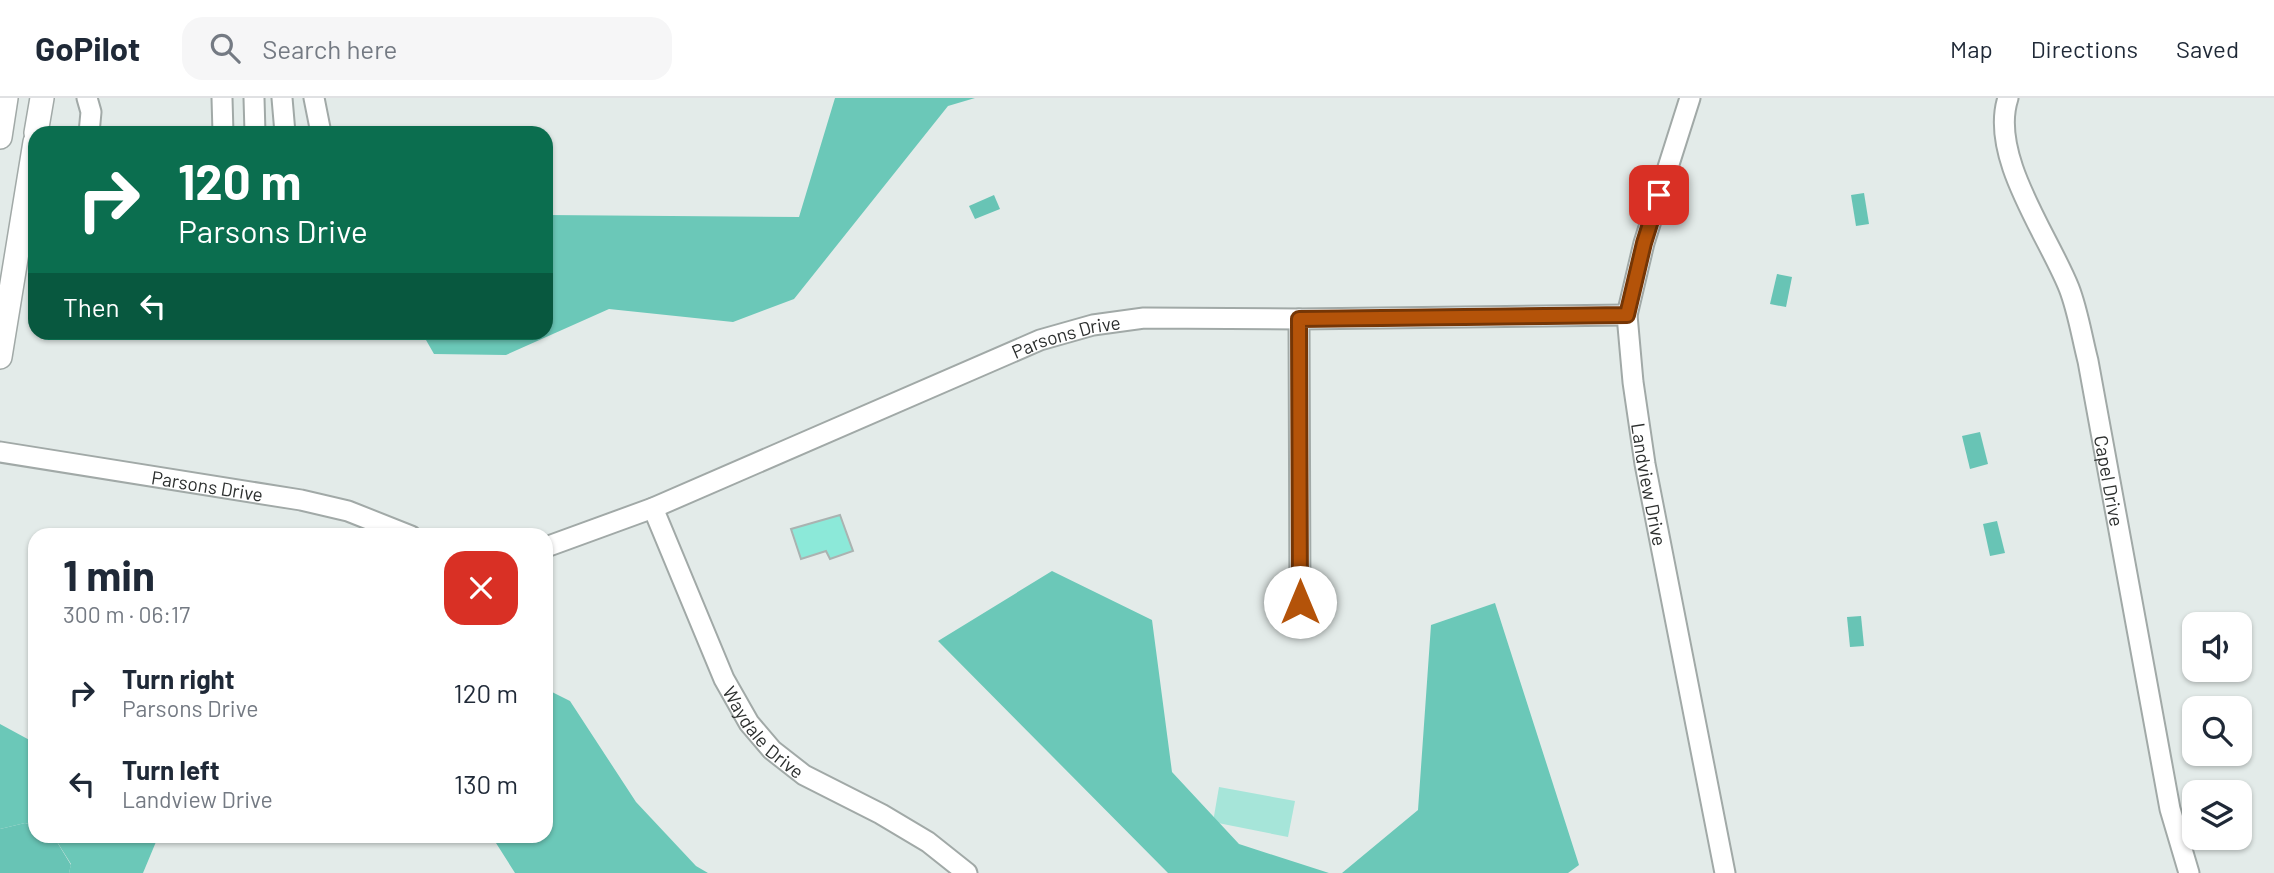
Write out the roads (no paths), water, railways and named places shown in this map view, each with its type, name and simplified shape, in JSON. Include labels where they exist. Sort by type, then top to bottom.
[{"type":"main road","points":[[0,137],[6,98]]},
{"type":"main road","points":[[37,126],[42,98]]},
{"type":"main road","points":[[0,357],[28,202]]},
{"type":"street","points":[[87,98],[91,112],[90,126]]},
{"type":"street","points":[[222,98],[223,126]]},
{"type":"street","points":[[254,98],[255,126]]},
{"type":"street","points":[[282,98],[284,126]]},
{"type":"street","points":[[314,98],[320,126]]},
{"type":"street","name":"Landview Drive","points":[[1690,98],[1644,243],[1627,315],[1645,464],[1725,873]]},
{"type":"street","name":"Capel Drive","points":[[2008,98],[2005,142],[2019,184],[2070,291],[2088,362],[2169,809],[2189,873]]},
{"type":"street","name":"Parsons Drive","points":[[553,544],[653,508],[1040,341],[1093,325],[1144,318],[1627,315]]},
{"type":"street","points":[[1299,319],[1300,602]]},
{"type":"street","name":"Parsons Drive","points":[[0,453],[301,500],[348,511],[391,528]]},
{"type":"street","name":"Waydale Drive","points":[[653,508],[724,679],[749,723],[772,750],[804,775],[881,814],[928,842],[967,873]]}]
